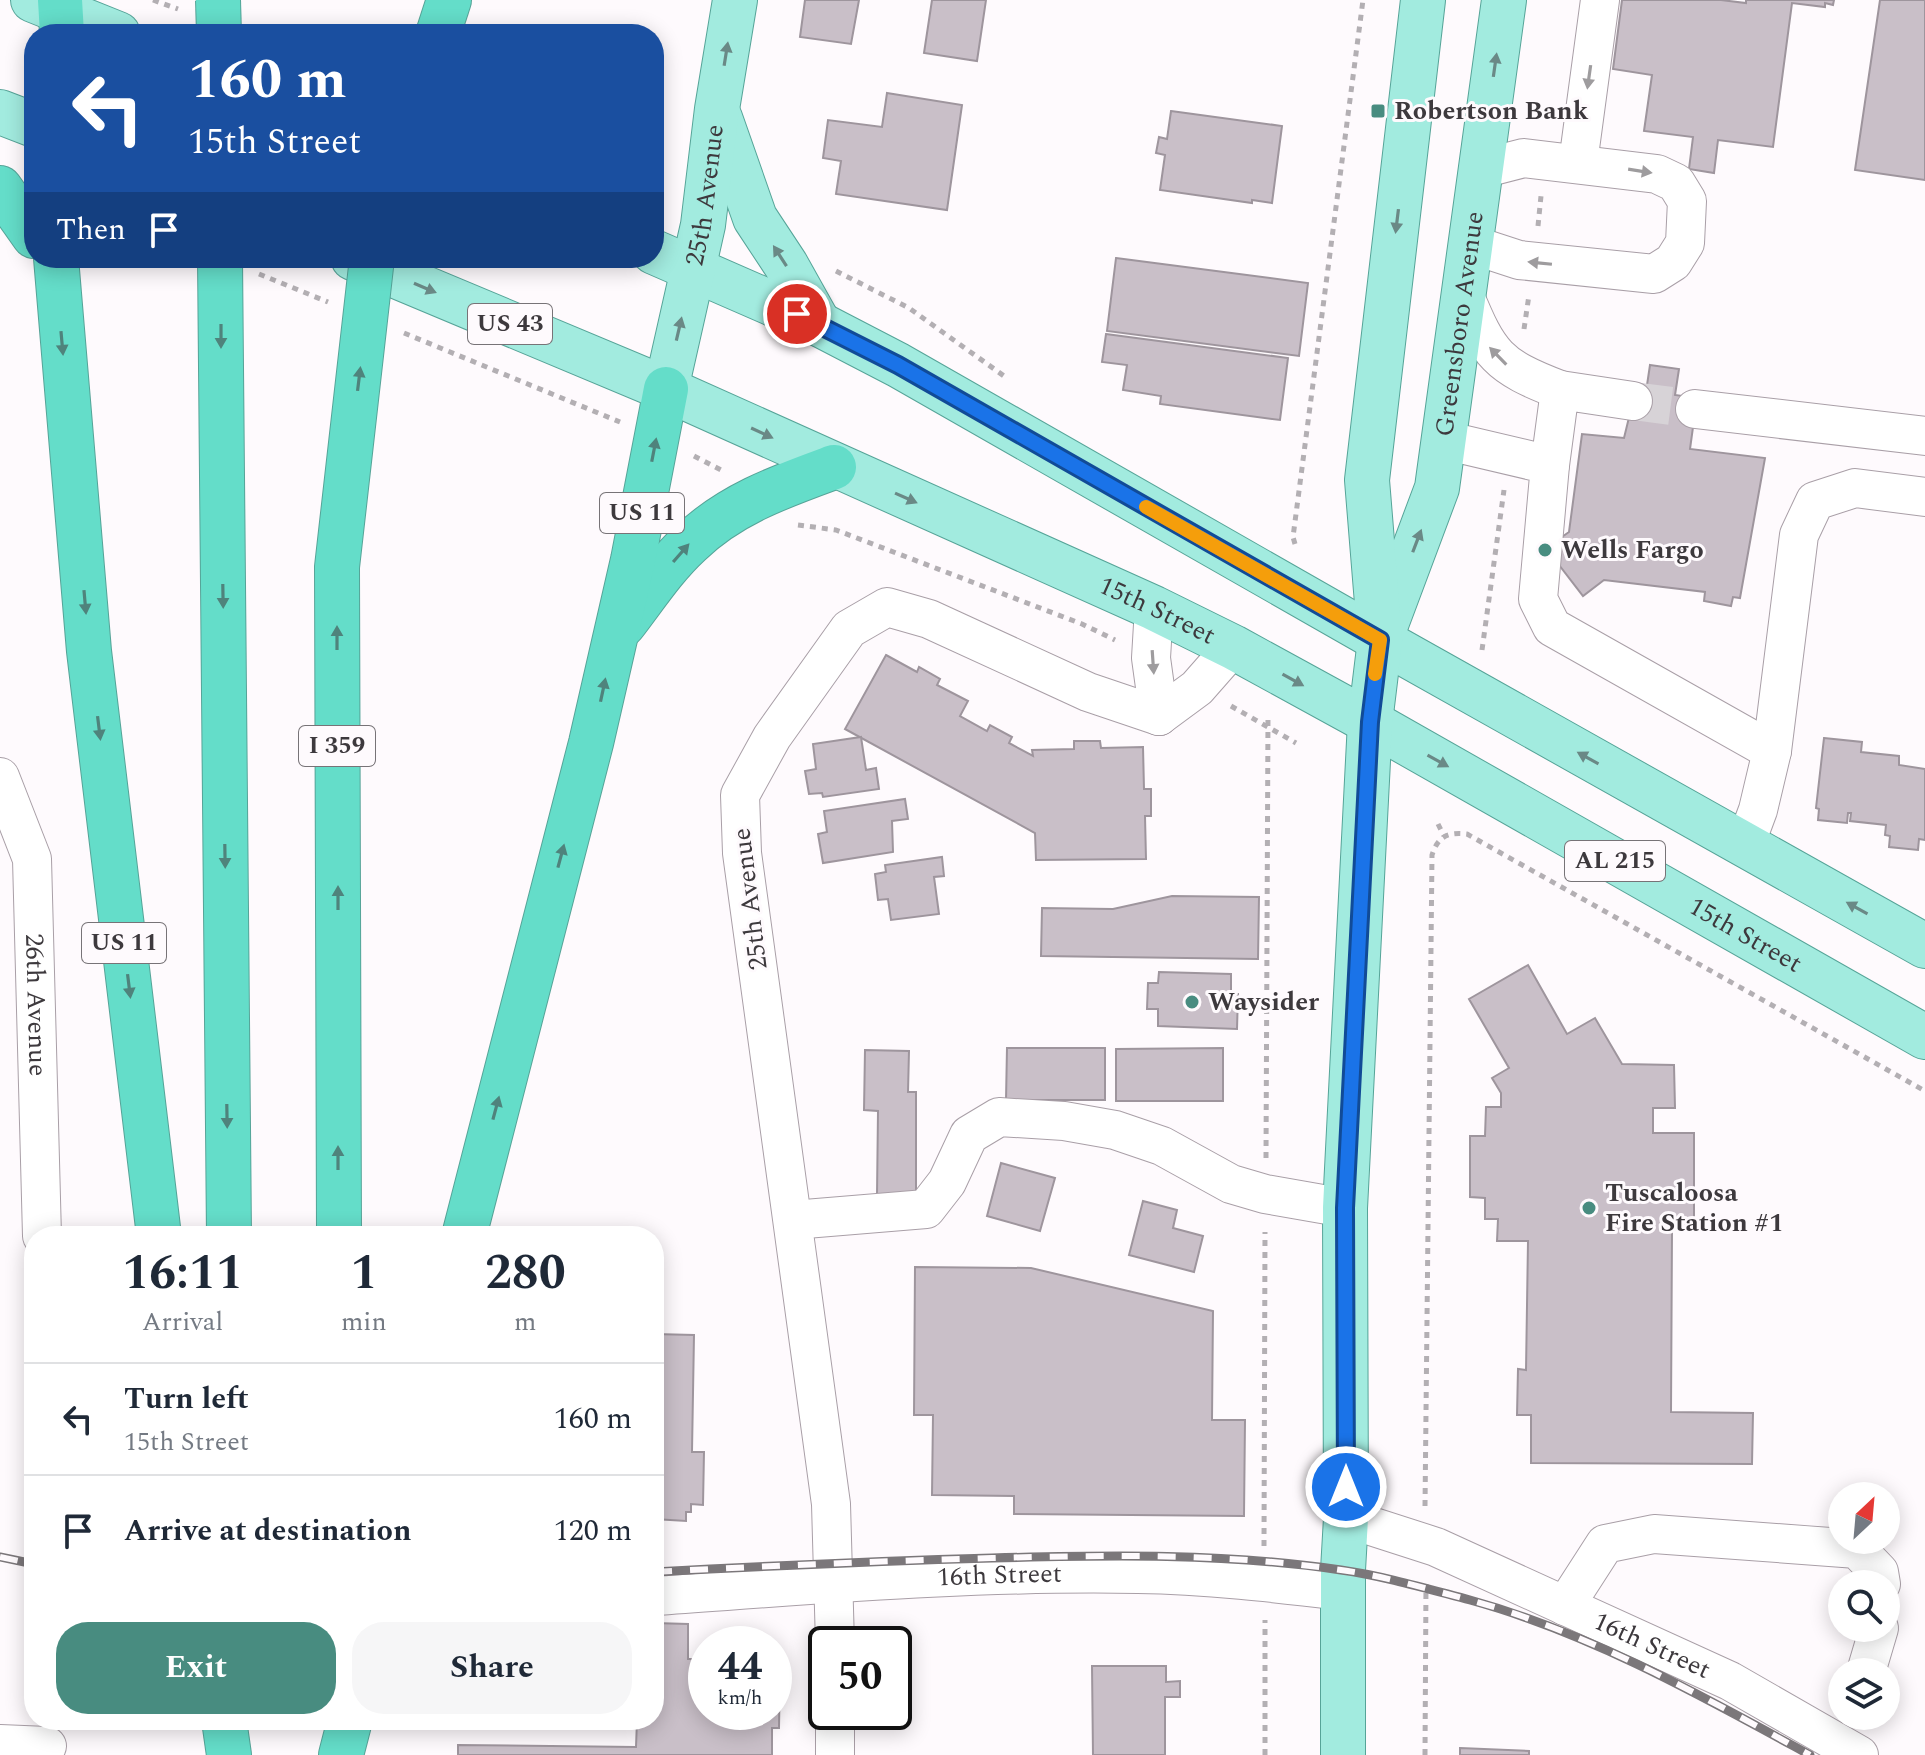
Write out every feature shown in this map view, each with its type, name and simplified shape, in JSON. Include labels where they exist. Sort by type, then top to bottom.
[{"type":"highway","points":[[218,0],[219,24]]},
{"type":"highway","points":[[441,24],[449,0]]},
{"type":"highway","name":"US 11","points":[[0,188],[24,220]]},
{"type":"highway","name":"US 11","points":[[50,268],[89,651],[158,1226]]},
{"type":"highway","points":[[220,268],[229,1226]]},
{"type":"highway","name":"I 359","points":[[339,1226],[337,567],[371,268]]},
{"type":"highway","name":"US 11","points":[[466,1226],[587,758],[633,560],[666,389]]},
{"type":"highway","points":[[615,636],[689,543],[757,495],[834,467]]},
{"type":"highway","points":[[226,1730],[231,1755]]},
{"type":"highway","points":[[231,1755],[232,1730]]},
{"type":"highway","points":[[340,1730],[340,1755]]},
{"type":"highway","points":[[340,1755],[347,1730]]},
{"type":"main road","name":"25th Avenue","points":[[666,389],[674,260],[703,225],[717,109],[735,0]]},
{"type":"main road","name":"Greensboro Avenue","points":[[1343,1755],[1345,1208],[1370,722],[1380,640],[1367,480],[1423,0]]},
{"type":"main road","name":"Greensboro Avenue","points":[[1380,640],[1437,488],[1504,0]]},
{"type":"main road","points":[[54,11],[90,24]]},
{"type":"main road","points":[[717,109],[755,218],[819,324]]},
{"type":"main road","points":[[0,112],[24,121]]},
{"type":"main road","points":[[674,260],[819,324],[898,365],[1380,640]]},
{"type":"main road","name":"15th Street","points":[[377,268],[666,389],[1154,608],[1233,647],[1925,1037]]},
{"type":"main road","name":"AL 215","points":[[1380,640],[1925,946]]},
{"type":"street","points":[[1578,163],[1600,0]]},
{"type":"street","points":[[1470,244],[1519,260],[1654,274],[1673,262],[1685,243],[1687,201],[1676,183],[1657,174],[1524,158],[1481,169]]},
{"type":"street","points":[[1464,294],[1482,338],[1503,363],[1560,390],[1633,401]]},
{"type":"street","points":[[1560,390],[1538,599],[1552,627],[1772,751]]},
{"type":"street","points":[[1695,409],[1925,436]]},
{"type":"street","points":[[1444,440],[1550,465]]},
{"type":"street","points":[[1745,845],[1758,810],[1772,751],[1799,535],[1815,501],[1855,488],[1925,497]]},
{"type":"street","name":"25th Avenue","points":[[835,1626],[831,1504],[742,853],[740,795],[772,737],[849,629],[887,607],[929,619],[1088,692],[1159,716]]},
{"type":"street","points":[[1154,608],[1151,658],[1159,716],[1197,688],[1233,647]]},
{"type":"street","name":"26th Avenue","points":[[2,779],[32,859],[42,1226]]},
{"type":"street","points":[[793,1220],[926,1209],[947,1182],[969,1135],[999,1117],[1064,1121],[1115,1130],[1162,1146],[1231,1184],[1265,1194],[1345,1208]]},
{"type":"street","name":"16th Street","points":[[1346,1518],[1424,1544],[1853,1739]]},
{"type":"street","points":[[1565,1606],[1605,1544],[1654,1534],[1857,1549],[1877,1570]]},
{"type":"street","name":"16th Street","points":[[664,1595],[920,1577],[1138,1574],[1265,1582],[1343,1591]]},
{"type":"street","points":[[835,1730],[835,1755]]},
{"type":"street","points":[[0,1744],[47,1740]]},
{"type":"path","points":[[1283,542],[1296,549],[1293,537],[1363,0]]},
{"type":"path","points":[[829,265],[909,308],[1007,378]]},
{"type":"path","points":[[1265,1755],[1268,715]]},
{"type":"path","points":[[1438,824],[1444,836]]},
{"type":"path","points":[[1424,1544],[1432,855],[1436,843],[1452,833],[1467,834],[1925,1091]]},
{"type":"path","points":[[1425,1755],[1426,1606]]},
{"type":"building","points":[[805,0],[859,0],[851,44],[800,37]]},
{"type":"building","points":[[932,0],[986,0],[977,61],[924,53]]},
{"type":"building","points":[[1622,0],[1746,3],[1746,0],[1834,0],[1833,5],[1825,3],[1825,7],[1792,3],[1773,147],[1718,140],[1714,173],[1689,169],[1693,137],[1644,131],[1652,75],[1613,69]]},
{"type":"building","points":[[1880,0],[1925,0],[1925,180],[1855,170]]},
{"type":"building","points":[[887,93],[962,105],[947,210],[836,194],[841,161],[823,158],[828,120],[882,127]]},
{"type":"building","points":[[1171,111],[1282,126],[1272,203],[1160,190],[1165,155],[1156,153],[1159,137],[1167,139]]},
{"type":"building","points":[[1116,258],[1308,283],[1299,356],[1107,331]]},
{"type":"building","points":[[1106,334],[1288,358],[1280,420],[1160,404],[1161,396],[1123,390],[1127,365],[1102,362]]},
{"type":"building","points":[[1650,365],[1679,369],[1675,395],[1697,398],[1690,449],[1765,458],[1740,598],[1733,597],[1731,606],[1704,601],[1705,592],[1604,580],[1583,596],[1546,548],[1569,532],[1582,434],[1624,438],[1633,401],[1646,392]]},
{"type":"building","points":[[886,655],[917,672],[919,667],[940,679],[937,685],[968,701],[960,716],[987,731],[990,725],[1012,737],[1009,743],[1033,756],[1032,750],[1074,749],[1074,741],[1100,741],[1101,748],[1143,747],[1144,789],[1151,789],[1151,816],[1145,816],[1146,859],[1036,860],[1035,833],[845,729]]},
{"type":"building","points":[[861,737],[866,770],[876,768],[879,789],[823,797],[822,793],[809,794],[805,771],[816,769],[813,744]]},
{"type":"building","points":[[1824,738],[1862,742],[1861,752],[1899,756],[1899,765],[1925,769],[1925,840],[1919,839],[1918,850],[1889,847],[1890,836],[1885,835],[1886,825],[1850,821],[1851,813],[1848,813],[1847,823],[1818,820],[1819,809],[1816,808]]},
{"type":"building","points":[[905,799],[908,819],[892,821],[893,852],[823,863],[818,834],[827,832],[824,811]]},
{"type":"building","points":[[942,857],[944,876],[934,877],[939,914],[891,920],[888,899],[878,900],[875,874],[886,872],[885,865]]},
{"type":"building","points":[[1172,896],[1259,897],[1258,959],[1041,956],[1042,908],[1113,909]]},
{"type":"building","name":"Tuscaloosa Fire Station #1","points":[[1528,965],[1567,1034],[1595,1018],[1622,1064],[1674,1065],[1675,1108],[1653,1108],[1653,1133],[1694,1133],[1694,1230],[1672,1230],[1671,1412],[1753,1413],[1752,1464],[1531,1463],[1531,1415],[1517,1415],[1518,1369],[1526,1370],[1528,1241],[1497,1241],[1498,1219],[1485,1219],[1485,1198],[1470,1197],[1470,1136],[1485,1136],[1486,1107],[1501,1107],[1501,1093],[1492,1078],[1509,1068],[1469,999]]},
{"type":"building","name":"Waysider","points":[[1159,972],[1231,974],[1231,994],[1238,994],[1237,1029],[1158,1026],[1158,1009],[1147,1009],[1148,983],[1158,983]]},
{"type":"building","points":[[1007,1048],[1105,1048],[1105,1100],[1006,1100]]},
{"type":"building","points":[[1223,1048],[1223,1101],[1116,1101],[1116,1049]]},
{"type":"building","points":[[865,1050],[909,1051],[908,1092],[916,1092],[916,1196],[877,1195],[878,1111],[864,1110]]},
{"type":"building","points":[[1001,1163],[1055,1178],[1040,1231],[987,1216]]},
{"type":"building","points":[[1143,1201],[1177,1210],[1173,1228],[1203,1236],[1194,1272],[1129,1255]]},
{"type":"building","points":[[915,1267],[1031,1268],[1213,1311],[1212,1420],[1245,1420],[1244,1516],[1014,1514],[1014,1496],[932,1495],[933,1415],[914,1415]]},
{"type":"building","points":[[664,1334],[694,1335],[692,1452],[704,1452],[703,1505],[691,1504],[691,1512],[686,1512],[686,1521],[664,1520]]},
{"type":"building","points":[[664,1623],[688,1624],[688,1730],[772,1730],[772,1755],[458,1755],[458,1745],[636,1747],[637,1730],[664,1730]]},
{"type":"building","points":[[1092,1666],[1166,1666],[1166,1682],[1180,1681],[1180,1697],[1165,1697],[1165,1755],[1093,1755]]},
{"type":"building","points":[[1460,1748],[1529,1751],[1529,1755],[1460,1755]]},
{"type":"tunnel","points":[[1633,401],[1695,409]]},
{"type":"railway","points":[[664,1572],[1123,1556],[1210,1558],[1341,1570],[1470,1600],[1559,1630],[1644,1668],[1810,1755]]},
{"type":"railway","points":[[0,1557],[24,1562]]},
{"type":"slow traffic","points":[[1146,507],[1380,640],[1375,674]]},
{"type":"place","name":"Robertson Bank","points":[[1378,111]]},
{"type":"place","name":"Wells Fargo","points":[[1545,550]]},
{"type":"place","name":"Waysider","points":[[1192,1002]]},
{"type":"place","name":"Tuscaloosa Fire Station #1","points":[[1589,1208]]},
{"type":"route","points":[[797,314],[898,365],[1380,640],[1370,722],[1345,1208],[1346,1487]]}]
